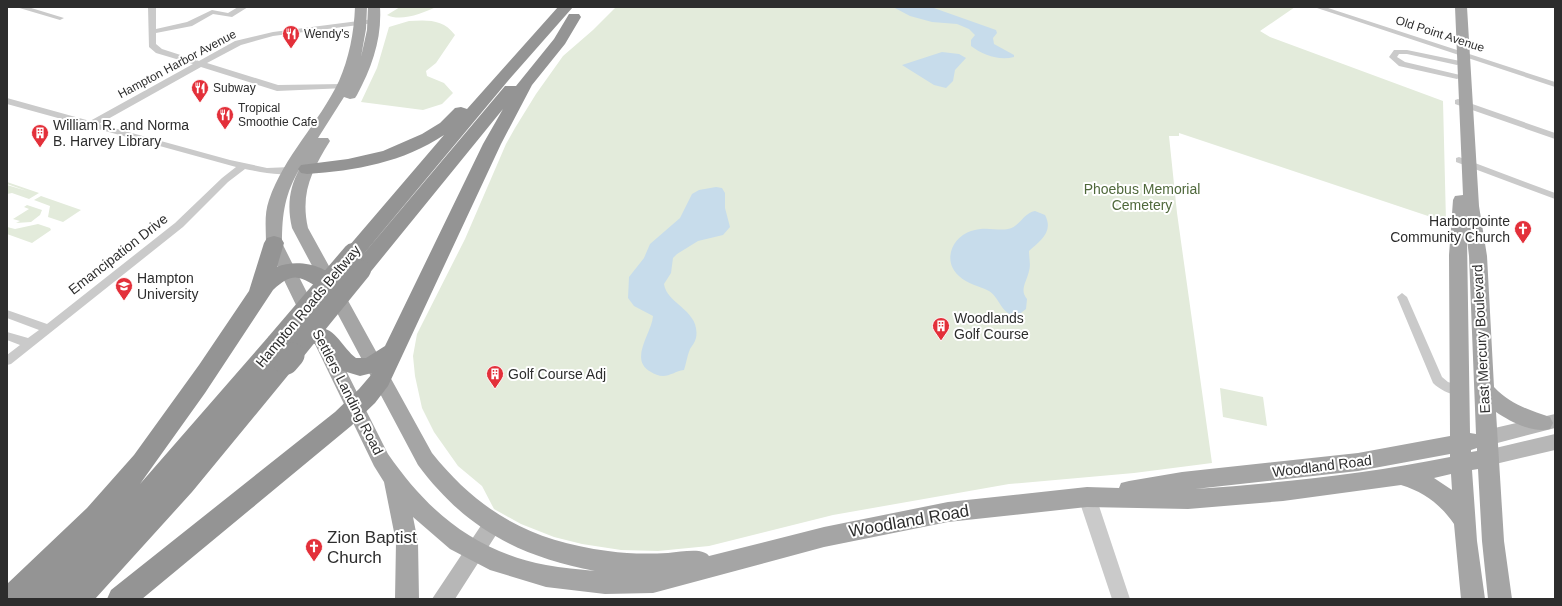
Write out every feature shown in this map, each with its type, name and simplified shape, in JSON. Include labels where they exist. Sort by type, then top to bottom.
[{"type":"highway","points":[[299,170],[340,167],[381,158],[417,143],[446,126],[558,7]]},
{"type":"highway","points":[[121,599],[355,408],[376,372],[394,351],[466,202],[492,144],[517,97],[525,84],[560,41],[574,10]]},
{"type":"highway","name":"Hampton Roads Beltway","points":[[77,599],[183,484],[282,352],[357,262],[501,79],[574,10]]},
{"type":"highway","points":[[259,294],[274,243]]},
{"type":"highway","points":[[11,599],[100,512],[142,462],[224,347],[267,283],[287,272],[306,270],[329,284]]},
{"type":"highway","points":[[319,335],[350,365],[360,366],[376,372]]},
{"type":"highway","name":"Hampton Roads Beltway","points":[[44,599],[152,489],[282,352]]},
{"type":"main road","name":"Settlers Landing Road","points":[[361,7],[370,17],[372,39],[362,71],[299,170],[277,201],[274,224],[274,243],[355,408],[394,480],[413,504],[435,524],[474,551]]},
{"type":"main road","name":"East Mercury Boulevard","points":[[1455,7],[1462,103],[1464,162],[1458,288],[1461,454],[1465,523],[1473,599]]},
{"type":"main road","name":"East Mercury Boulevard","points":[[1461,7],[1458,62],[1462,103]]},
{"type":"main road","name":"Settlers Landing Road","points":[[370,17],[358,41],[343,86],[299,170],[295,214],[300,228],[329,284],[425,459],[436,475],[465,505],[493,524]]},
{"type":"main road","name":"East Mercury Boulevard","points":[[1464,162],[1478,256],[1487,448],[1493,541],[1500,599]]},
{"type":"main road","points":[[1484,389],[1497,404],[1513,414],[1549,422]]},
{"type":"main road","name":"Woodland Road","points":[[1487,448],[1549,422]]},
{"type":"main road","name":"Woodland Road","points":[[1087,497],[1188,499],[1283,492],[1402,476],[1461,454],[1487,448],[1555,442]]},
{"type":"main road","name":"Woodland Road","points":[[474,551],[490,559],[546,576],[581,581],[627,584],[653,582],[824,536],[948,512],[1087,497],[1182,481],[1358,462],[1461,454]]},
{"type":"main road","points":[[1402,476],[1424,483],[1441,492],[1453,504],[1465,523]]},
{"type":"main road","points":[[394,480],[407,542],[407,599]]},
{"type":"main road","points":[[443,599],[493,524]]},
{"type":"main road","name":"Woodland Road","points":[[493,524],[542,547],[607,562],[654,564],[735,560]]},
{"type":"street","points":[[20,7],[60,18]]},
{"type":"street","points":[[152,7],[152,45],[159,51],[277,88],[343,86]]},
{"type":"street","points":[[152,32],[188,24],[212,12],[229,15],[244,7]]},
{"type":"street","name":"Old Point Avenue","points":[[1318,7],[1458,62],[1555,85]]},
{"type":"street","name":"Hampton Harbor Avenue","points":[[90,125],[238,43],[250,39],[370,17]]},
{"type":"street","points":[[1397,52],[1407,52],[1458,62],[1402,64],[1393,57],[1397,52]]},
{"type":"street","points":[[7,101],[243,166],[267,171],[299,170]]},
{"type":"street","points":[[1462,103],[1555,136]]},
{"type":"street","points":[[1464,162],[1555,196]]},
{"type":"street","name":"Emancipation Drive","points":[[7,361],[174,229],[225,180],[243,166]]},
{"type":"street","points":[[1402,297],[1438,380],[1441,384],[1461,391]]},
{"type":"street","points":[[7,314],[47,328]]},
{"type":"street","points":[[7,336],[28,343]]},
{"type":"street","points":[[1087,497],[1121,599]]},
{"type":"green space","points":[[400,7],[436,7],[412,16],[399,18],[387,15]]},
{"type":"green space","name":"Phoebus Memorial Cemetery","points":[[616,7],[1295,7],[1260,31],[1270,37],[1443,101],[1446,222],[1179,133],[1179,136],[1169,136],[1177,213],[1212,463],[1134,473],[1009,484],[833,515],[709,546],[658,551],[621,550],[582,544],[554,537],[521,524],[494,509],[482,486],[458,466],[434,432],[422,408],[415,376],[413,356],[417,334],[465,239],[506,144],[515,128],[536,94],[563,56],[593,30]]},
{"type":"green space","points":[[409,21],[429,21],[440,23],[455,35],[436,63],[426,71],[427,76],[444,83],[453,93],[442,104],[423,110],[361,102],[377,68],[389,27]]},
{"type":"green space","points":[[7,182],[39,193],[29,199],[12,193],[7,194],[7,185],[27,191],[7,184]]},
{"type":"green space","points":[[41,196],[81,210],[63,222],[48,217],[50,206],[34,200]]},
{"type":"green space","points":[[27,205],[42,210],[40,215],[31,222],[16,223],[20,221],[13,219],[29,209],[24,207]]},
{"type":"green space","points":[[38,224],[50,228],[51,230],[32,243],[7,234],[7,227],[15,229]]},
{"type":"green space","points":[[1220,388],[1263,397],[1267,426],[1223,417]]},
{"type":"water","points":[[893,7],[931,7],[996,30],[997,33],[993,38],[994,44],[1014,55],[1014,57],[997,58],[976,49],[971,46],[971,40],[975,35],[969,29],[957,24],[932,22],[910,16]]},
{"type":"water","points":[[942,52],[959,54],[966,58],[955,70],[953,81],[946,88],[934,85],[902,65]]},
{"type":"water","points":[[716,187],[722,188],[725,193],[725,208],[730,227],[723,235],[698,241],[673,258],[671,273],[664,284],[666,291],[694,321],[696,338],[690,349],[684,370],[666,376],[661,376],[652,373],[644,367],[641,361],[641,353],[652,323],[653,316],[634,306],[628,298],[629,277],[644,258],[650,244],[680,218],[692,194],[699,190]]},
{"type":"water","points":[[1035,211],[1045,215],[1048,226],[1047,231],[1041,240],[1029,251],[1030,269],[1024,285],[1024,292],[1027,299],[1026,309],[1017,316],[1004,310],[993,294],[989,291],[962,279],[954,270],[950,257],[954,244],[964,234],[981,229],[1012,228],[1016,226],[1027,214]]},
{"type":"place","name":"Wendy's","points":[[291,49]]},
{"type":"place","name":"Subway","points":[[200,103]]},
{"type":"place","name":"Tropical Smoothie Cafe","points":[[225,130]]},
{"type":"place","name":"William R. and Norma B. Harvey Library","points":[[40,148]]},
{"type":"place","name":"Harborpointe Community Church","points":[[1523,244]]},
{"type":"place","name":"Hampton University","points":[[124,301]]},
{"type":"place","name":"Woodlands Golf Course","points":[[941,341]]},
{"type":"place","name":"Golf Course Adj","points":[[495,389]]},
{"type":"place","name":"Zion Baptist Church","points":[[314,562]]}]
